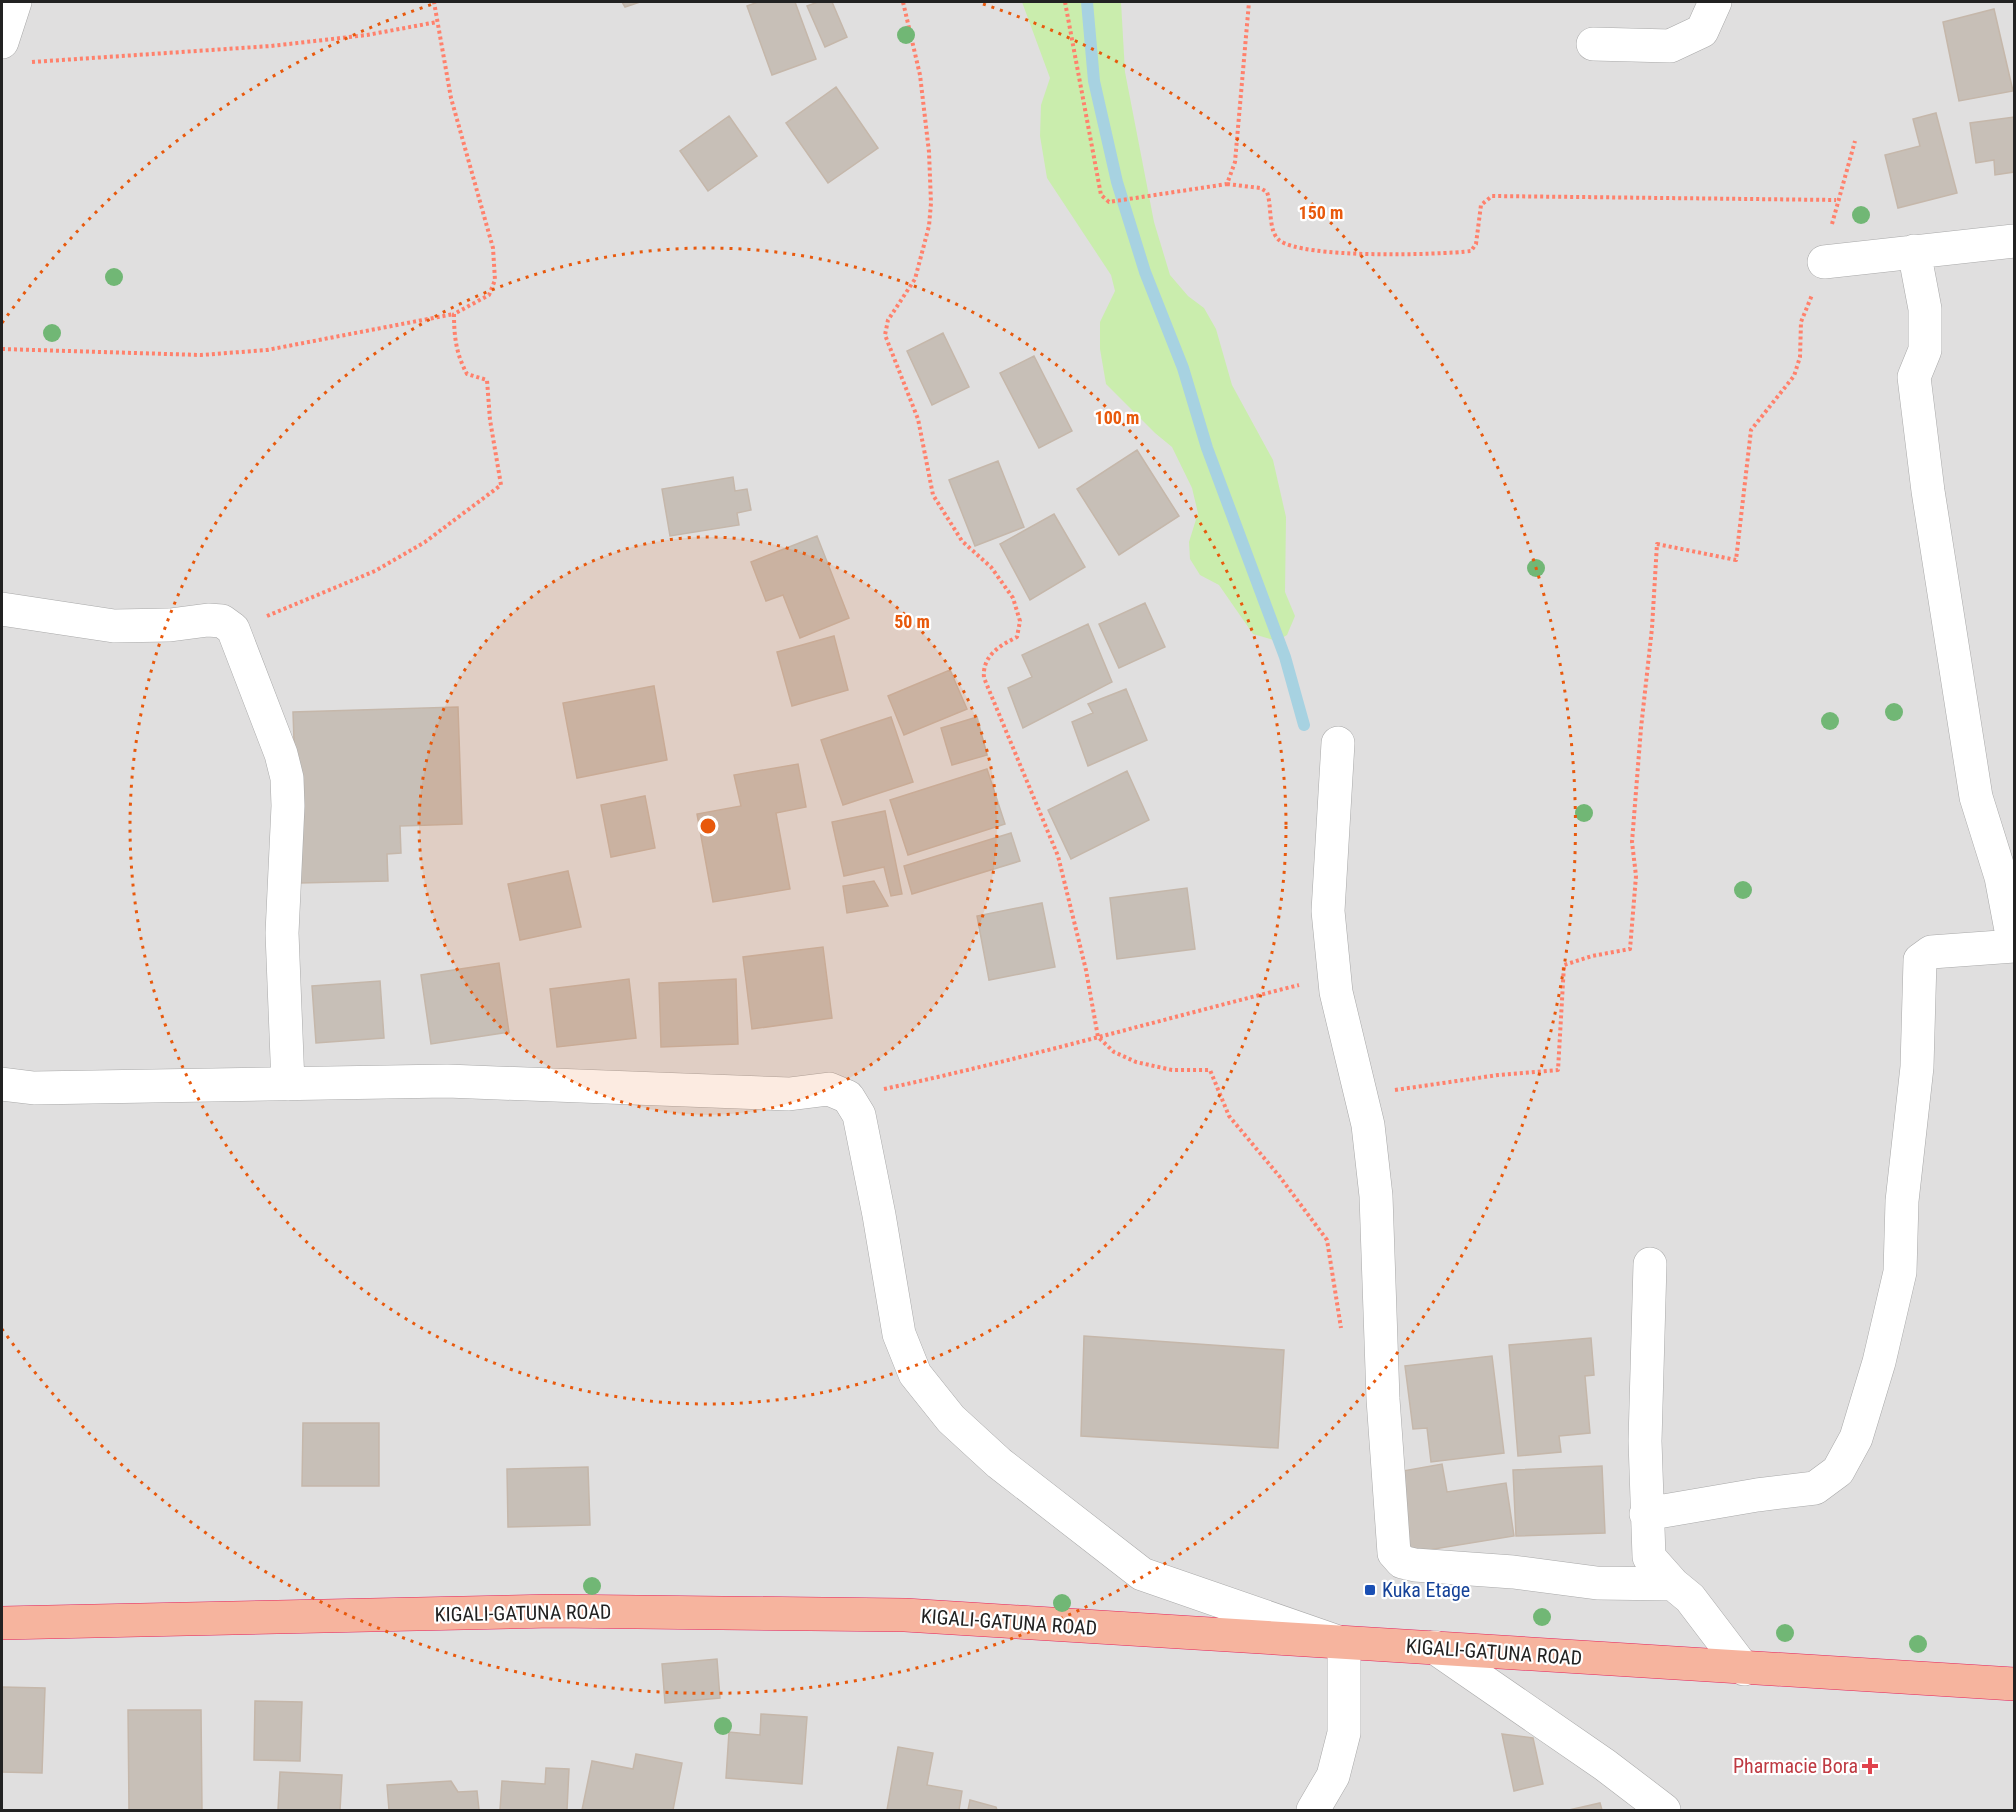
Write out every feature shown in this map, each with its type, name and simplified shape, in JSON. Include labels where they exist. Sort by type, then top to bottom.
[{"type":"highway","name":"KIGALI-GATUNA ROAD","points":[[2,1623],[553,1611],[905,1615],[2014,1684]]},
{"type":"street","points":[[12,53],[15,2]]},
{"type":"street","points":[[1593,44],[1670,46],[1702,31],[1714,2]]},
{"type":"street","points":[[1824,262],[2014,241]]},
{"type":"street","points":[[1646,1514],[1757,1495],[1815,1488],[1839,1471],[1857,1438],[1879,1362],[1900,1272],[1902,1201],[1917,1067],[1920,960],[1931,952],[2014,946],[2001,877],[1976,797],[1928,490],[1914,377],[1925,350],[1925,309],[1914,251]]},
{"type":"street","points":[[2,609],[114,626],[170,625],[208,620],[222,621],[232,629],[281,754],[287,778],[288,806],[282,933],[288,1084]]},
{"type":"street","points":[[1338,743],[1328,911],[1334,976],[1368,1125],[1376,1196],[1383,1399],[1394,1553],[1402,1562],[1415,1565],[1513,1572],[1597,1582],[1673,1584]]},
{"type":"street","points":[[2,1084],[34,1088],[447,1081],[789,1094],[829,1089],[848,1097],[859,1116],[899,1334],[915,1374],[951,1419],[999,1463],[1142,1574],[1344,1644],[1344,1733],[1333,1776],[1314,1810]]},
{"type":"street","points":[[1650,1264],[1646,1368],[1646,1514],[1649,1557],[1673,1584],[1690,1598],[1744,1669]]},
{"type":"street","points":[[1434,1647],[1605,1765],[1664,1810]]},
{"type":"path","points":[[2,349],[201,355],[267,350],[454,314],[489,295],[495,280],[493,248],[451,98],[434,2]]},
{"type":"path","points":[[903,2],[921,75],[930,152],[931,203],[929,226],[915,279],[888,320],[885,335],[918,419],[933,495],[962,541],[991,567],[1013,598],[1018,614],[1020,621],[1017,637],[1001,645],[988,658],[983,668],[984,678],[1058,855],[1086,970],[1098,1037],[1114,1052],[1136,1062],[1172,1070],[1209,1070],[1229,1116],[1280,1177],[1327,1240],[1342,1335]]},
{"type":"path","points":[[1065,2],[1101,195],[1109,202],[1227,184],[1260,188],[1267,192],[1273,230],[1279,240],[1293,247],[1338,253],[1471,251],[1476,244],[1481,204],[1492,196],[1836,200]]},
{"type":"path","points":[[1227,184],[1235,162],[1249,2]]},
{"type":"path","points":[[12,53],[271,46],[368,35],[437,22]]},
{"type":"path","points":[[1361,1096],[1413,1086],[1558,1070],[1564,965],[1593,956],[1630,949],[1636,876],[1632,842],[1641,728],[1653,628],[1657,544],[1736,560],[1751,430],[1794,376],[1800,357],[1802,322],[1824,262],[1836,200],[1855,141]]},
{"type":"path","points":[[232,629],[306,602],[375,570],[425,542],[501,485],[490,420],[487,380],[467,374],[458,357],[454,314]]},
{"type":"path","points":[[848,1097],[1010,1062],[1334,976]]},
{"type":"shaded area","points":[[2,2],[2014,2],[2014,1810],[2,1810]]},
{"type":"green space","points":[[1022,2],[1121,2],[1125,72],[1154,222],[1170,275],[1188,296],[1204,308],[1216,329],[1232,385],[1273,460],[1286,517],[1285,592],[1295,616],[1287,635],[1277,641],[1253,634],[1219,585],[1200,575],[1190,559],[1189,542],[1198,513],[1192,488],[1172,447],[1106,384],[1100,349],[1100,322],[1115,291],[1111,275],[1047,178],[1040,136],[1041,105],[1050,78]]},
{"type":"building","points":[[622,2],[640,2],[625,7]]},
{"type":"building","points":[[758,2],[795,2],[816,59],[772,75],[747,6]]},
{"type":"building","points":[[818,2],[832,2],[847,37],[825,47],[807,6]]},
{"type":"building","points":[[1994,9],[2013,91],[1959,101],[1943,22]]},
{"type":"building","points":[[836,87],[878,148],[828,183],[786,123]]},
{"type":"building","points":[[1936,113],[1957,193],[1898,208],[1885,155],[1920,146],[1913,119]]},
{"type":"building","points":[[729,116],[757,156],[708,191],[680,151]]},
{"type":"building","points":[[2014,117],[2014,172],[1995,175],[1994,160],[1976,163],[1970,123]]},
{"type":"building","points":[[943,333],[969,387],[932,405],[907,351]]},
{"type":"building","points":[[1034,356],[1072,431],[1039,448],[1000,373]]},
{"type":"building","points":[[1137,450],[1179,516],[1119,555],[1077,489]]},
{"type":"building","points":[[998,461],[1024,527],[975,546],[949,480]]},
{"type":"building","points":[[733,477],[735,491],[747,489],[751,510],[737,513],[739,525],[670,536],[662,489]]},
{"type":"building","points":[[1054,514],[1085,567],[1030,600],[1000,544]]},
{"type":"building","points":[[817,536],[849,618],[800,638],[783,595],[766,601],[751,562]]},
{"type":"building","points":[[1145,603],[1165,647],[1119,668],[1099,624]]},
{"type":"building","points":[[1088,624],[1112,682],[1023,728],[1008,688],[1032,677],[1022,655]]},
{"type":"building","points":[[834,636],[848,690],[792,706],[777,652]]},
{"type":"building","points":[[950,670],[967,709],[904,735],[888,696]]},
{"type":"building","points":[[654,686],[667,760],[577,778],[563,703]]},
{"type":"building","points":[[1126,689],[1147,740],[1088,766],[1072,722],[1093,713],[1088,704]]},
{"type":"building","points":[[458,707],[462,824],[400,826],[401,853],[387,854],[388,881],[299,883],[293,712]]},
{"type":"building","points":[[891,717],[913,782],[843,805],[821,740]]},
{"type":"building","points":[[977,717],[987,755],[952,765],[941,728]]},
{"type":"building","points":[[798,764],[806,807],[776,813],[790,889],[713,902],[697,814],[741,806],[734,775]]},
{"type":"building","points":[[987,769],[1005,824],[908,855],[890,800]]},
{"type":"building","points":[[1127,771],[1149,820],[1071,859],[1048,810]]},
{"type":"building","points":[[645,796],[655,848],[611,857],[601,805]]},
{"type":"building","points":[[885,811],[902,894],[891,896],[884,867],[844,876],[832,822]]},
{"type":"building","points":[[1011,833],[1020,861],[912,894],[904,866]]},
{"type":"building","points":[[568,871],[581,927],[520,940],[508,884]]},
{"type":"building","points":[[874,881],[888,906],[847,913],[843,886]]},
{"type":"building","points":[[1187,888],[1195,949],[1117,959],[1110,898]]},
{"type":"building","points":[[1042,903],[1055,967],[989,980],[977,916]]},
{"type":"building","points":[[823,947],[832,1018],[752,1029],[743,957]]},
{"type":"building","points":[[499,963],[509,1032],[431,1044],[421,975]]},
{"type":"building","points":[[629,979],[636,1038],[557,1047],[550,989]]},
{"type":"building","points":[[736,979],[738,1044],[661,1047],[659,983]]},
{"type":"building","points":[[380,981],[384,1038],[316,1043],[312,986]]},
{"type":"building","points":[[1084,1336],[1284,1350],[1278,1448],[1081,1436]]},
{"type":"building","points":[[1591,1338],[1594,1375],[1585,1376],[1590,1433],[1559,1436],[1561,1452],[1518,1456],[1509,1345]]},
{"type":"building","points":[[1492,1356],[1504,1453],[1431,1462],[1427,1428],[1413,1429],[1405,1366]]},
{"type":"building","points":[[303,1423],[379,1423],[379,1486],[302,1486]]},
{"type":"building","points":[[1442,1464],[1447,1492],[1506,1483],[1514,1536],[1410,1553],[1397,1472]]},
{"type":"building","points":[[1602,1466],[1605,1533],[1516,1536],[1513,1470]]},
{"type":"building","points":[[588,1467],[590,1525],[508,1527],[507,1469]]},
{"type":"building","points":[[717,1659],[720,1698],[665,1703],[662,1664]]},
{"type":"building","points":[[2,1687],[45,1688],[42,1773],[2,1772]]},
{"type":"building","points":[[255,1701],[302,1702],[300,1761],[254,1760]]},
{"type":"building","points":[[128,1710],[201,1710],[202,1810],[129,1810]]},
{"type":"building","points":[[761,1714],[807,1717],[802,1784],[726,1778],[729,1732],[760,1735]]},
{"type":"building","points":[[1502,1734],[1533,1738],[1543,1784],[1514,1791]]},
{"type":"building","points":[[898,1747],[933,1753],[927,1785],[962,1791],[959,1810],[887,1810]]},
{"type":"building","points":[[636,1754],[682,1763],[673,1810],[582,1810],[592,1761],[633,1769]]},
{"type":"building","points":[[546,1768],[569,1769],[567,1810],[500,1810],[502,1781],[545,1784]]},
{"type":"building","points":[[280,1772],[342,1775],[340,1810],[278,1810]]},
{"type":"building","points":[[451,1781],[458,1792],[477,1791],[479,1810],[389,1810],[387,1785]]},
{"type":"building","points":[[970,1800],[996,1807],[997,1810],[968,1810]]},
{"type":"building","points":[[1600,1803],[1602,1810],[1569,1810]]},
{"type":"waterway","points":[[1087,2],[1094,81],[1117,182],[1145,272],[1183,368],[1207,448],[1285,657],[1304,725]]},
{"type":"place","name":"Kuka Etage","points":[[1370,1590]]},
{"type":"place","name":"Pharmacie Bora","points":[[1870,1766]]}]
